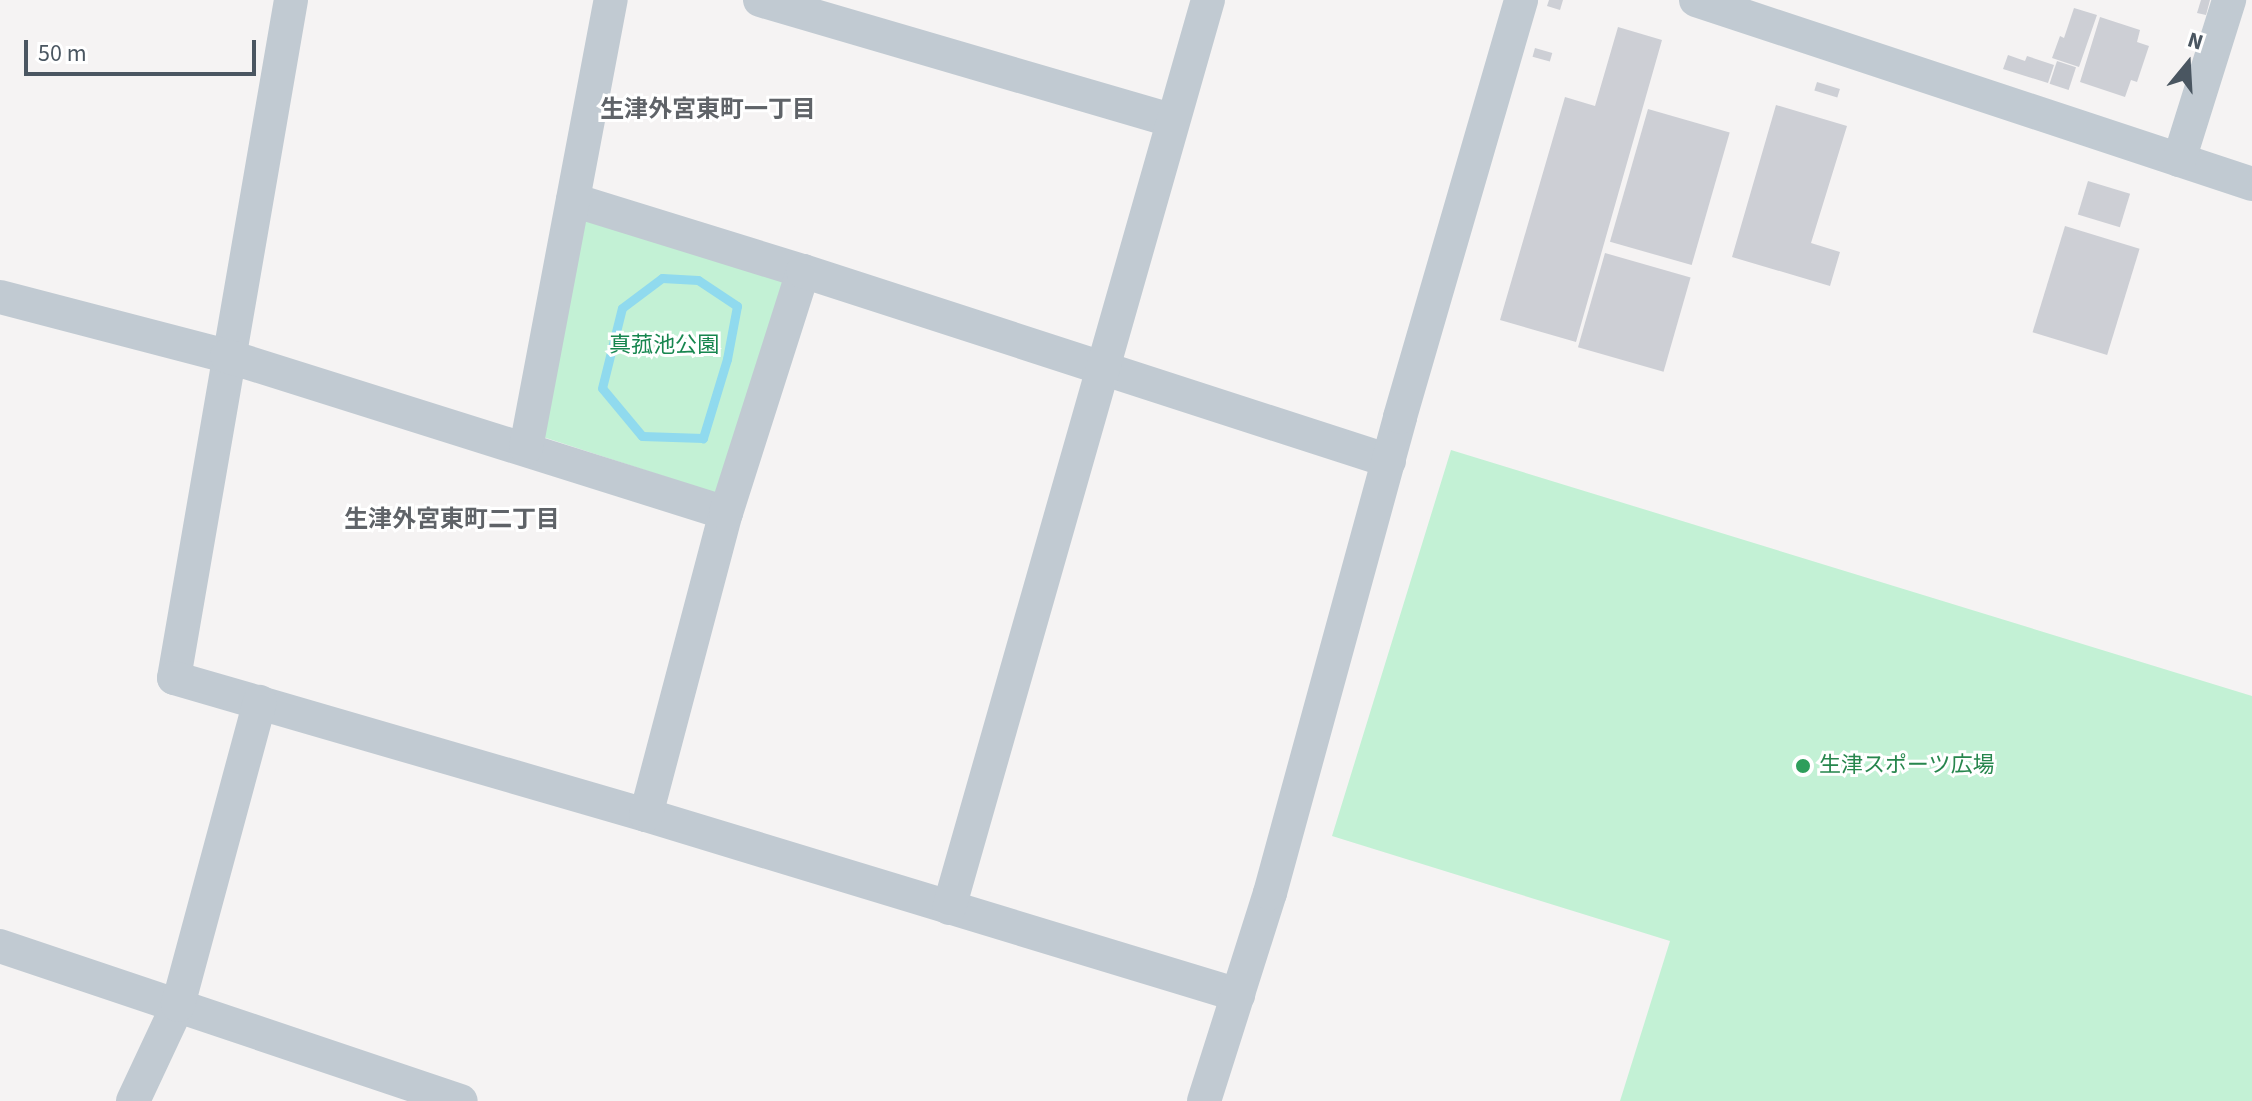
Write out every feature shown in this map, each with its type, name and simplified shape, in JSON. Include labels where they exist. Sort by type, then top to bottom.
[{"type":"street","points":[[291,0],[227,356],[174,678],[646,815],[1238,995]]},
{"type":"street","points":[[526,448],[611,0]]},
{"type":"street","points":[[760,0],[1173,121]]},
{"type":"street","points":[[949,908],[1208,0]]},
{"type":"street","points":[[1204,1101],[1270,893],[1521,0]]},
{"type":"street","points":[[1696,0],[2252,184]]},
{"type":"street","points":[[2179,160],[2229,0]]},
{"type":"street","points":[[573,200],[803,271],[1389,461]]},
{"type":"street","points":[[646,815],[726,513],[803,271]]},
{"type":"street","points":[[0,297],[227,356],[726,513]]},
{"type":"street","points":[[133,1101],[178,1005],[260,702]]},
{"type":"street","points":[[0,946],[447,1099]]},
{"type":"green space","name":"真菰池公園","points":[[589,209],[791,275],[719,494],[518,429]]},
{"type":"green space","name":"生津スポーツ広場","points":[[1451,450],[2252,696],[2252,1101],[1620,1101],[1670,941],[1332,836]]},
{"type":"building","points":[[1549,0],[1563,0],[1560,10],[1547,6]]},
{"type":"building","points":[[2201,0],[2210,0],[2206,15],[2197,13]]},
{"type":"building","points":[[2074,8],[2097,15],[2079,67],[2052,58],[2060,36],[2064,38]]},
{"type":"building","points":[[2100,17],[2140,30],[2137,42],[2149,46],[2137,82],[2131,80],[2125,97],[2080,82]]},
{"type":"building","points":[[1618,27],[1662,40],[1576,342],[1500,320],[1565,97],[1595,106]]},
{"type":"building","points":[[1535,48],[1552,53],[1550,62],[1533,57]]},
{"type":"building","points":[[2008,55],[2025,61],[2027,56],[2054,65],[2048,83],[2003,69]]},
{"type":"building","points":[[2057,61],[2076,67],[2069,90],[2050,84]]},
{"type":"building","points":[[1817,82],[1840,89],[1837,98],[1814,91]]},
{"type":"building","points":[[1776,105],[1847,126],[1811,243],[1840,252],[1830,286],[1732,257]]},
{"type":"building","points":[[1648,109],[1730,132],[1692,265],[1610,242]]},
{"type":"building","points":[[2088,181],[2130,194],[2120,227],[2078,214]]},
{"type":"building","points":[[2065,226],[2140,249],[2107,355],[2033,332]]},
{"type":"building","points":[[1605,253],[1691,278],[1664,372],[1578,347]]},
{"type":"waterway","points":[[662,278],[698,280],[737,306],[727,359],[703,438],[642,436],[602,388],[622,308],[662,278]]},
{"type":"place","name":"生津スポーツ広場","points":[[1803,766]]},
{"type":"district","name":"生津外宮東町一丁目","points":[[708,110]]},
{"type":"district","name":"生津外宮東町二丁目","points":[[452,520]]}]
